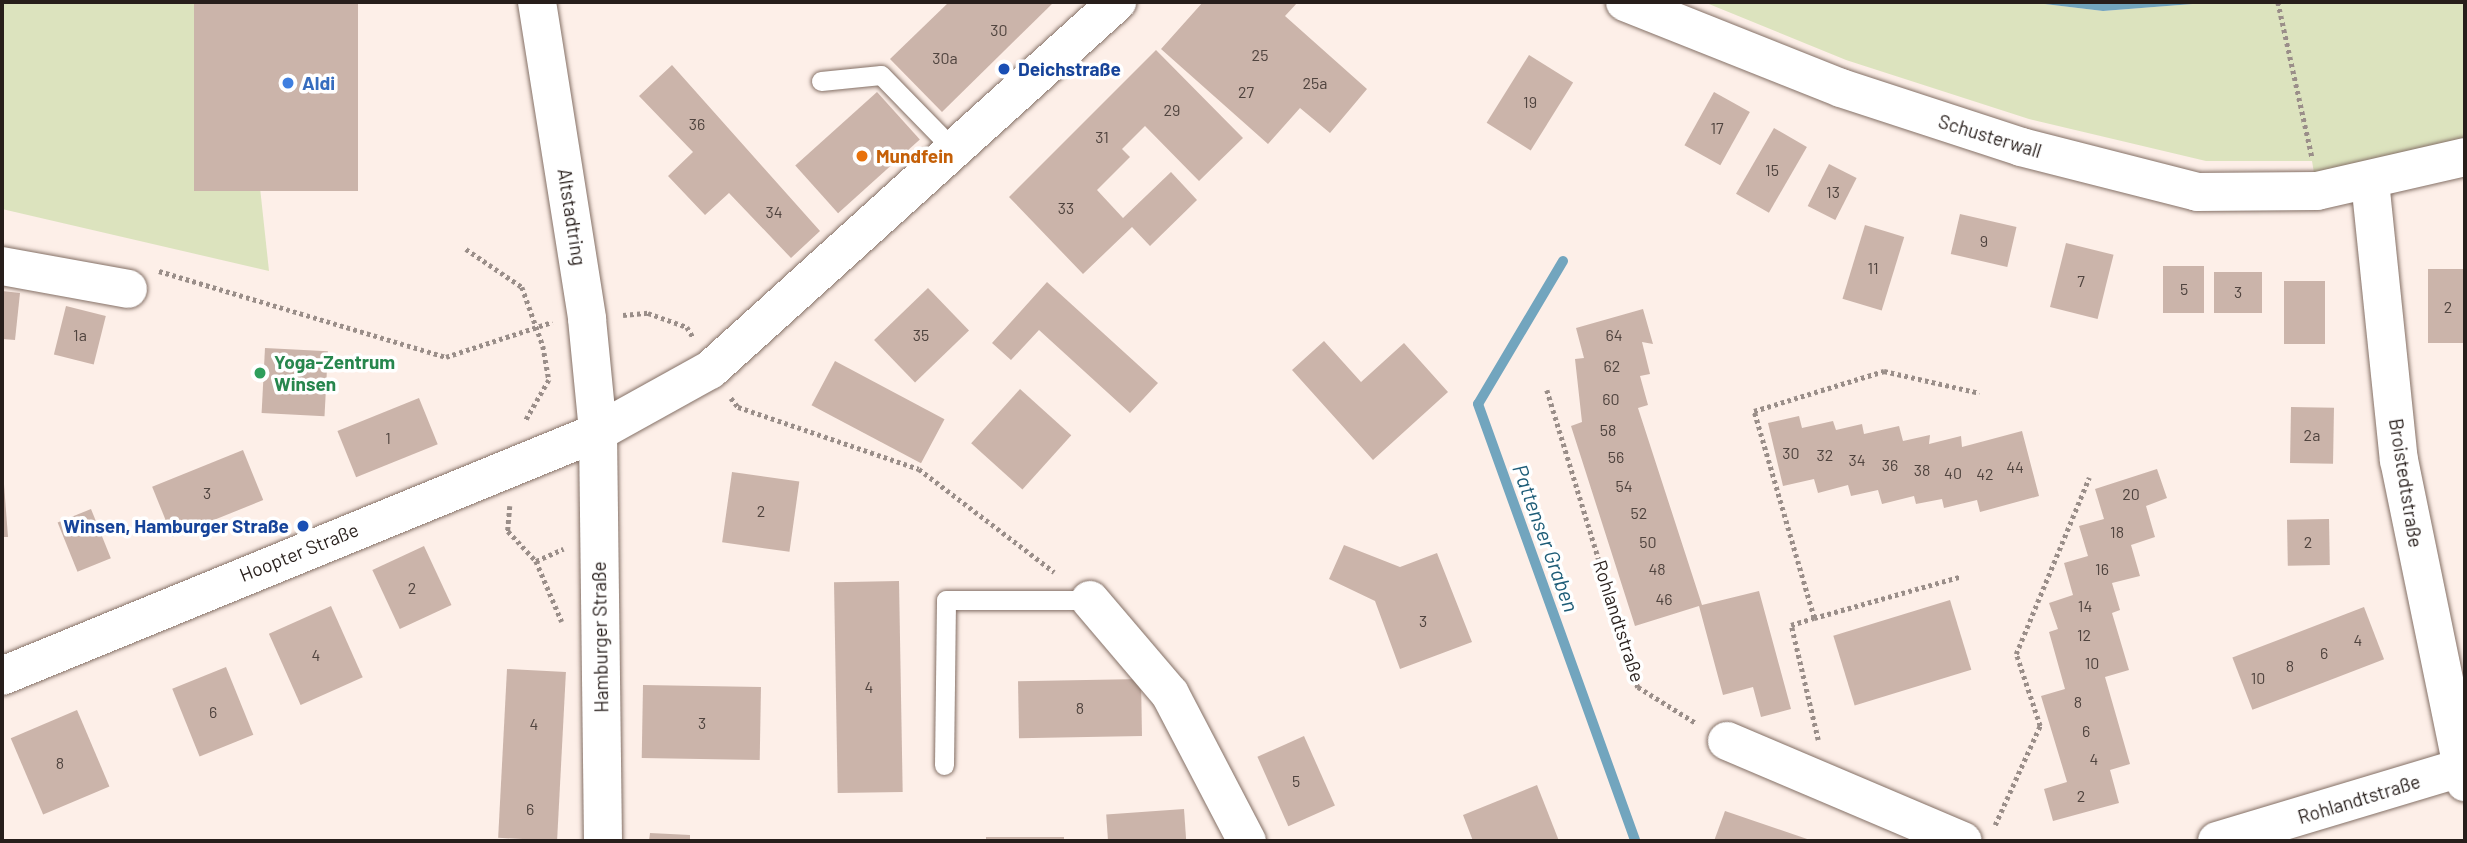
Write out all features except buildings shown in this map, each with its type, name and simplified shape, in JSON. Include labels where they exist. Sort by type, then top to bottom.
[{"type":"street","name":"Altstadtring","points":[[537,2],[587,319],[598,432]]},
{"type":"street","points":[[598,432],[710,370],[1117,2]]},
{"type":"street","name":"Schusterwall","points":[[1625,2],[1866,96],[2021,147],[2197,192],[2317,191],[2465,156]]},
{"type":"street","name":"Broistedtstraße","points":[[2370,180],[2399,460],[2463,775]]},
{"type":"street","points":[[2,266],[136,278]]},
{"type":"street","name":"Hoopter Straße","points":[[2,676],[598,432]]},
{"type":"street","name":"Hamburger Straße","points":[[598,432],[603,841]]},
{"type":"street","points":[[1090,600],[1171,694],[1247,841]]},
{"type":"street","points":[[1727,741],[1829,785],[1978,835]]},
{"type":"street","name":"Rohlandtstraße","points":[[2217,841],[2463,775]]},
{"type":"lane","points":[[821,81],[881,75],[955,151]]},
{"type":"lane","points":[[944,765],[946,600],[1090,600]]},
{"type":"path","points":[[2278,2],[2308,136]]},
{"type":"path","points":[[466,249],[522,287],[535,324],[549,380],[540,405],[517,430]]},
{"type":"path","points":[[136,278],[446,357],[535,324],[648,313],[687,327],[710,370],[738,407],[919,469],[1090,600]]},
{"type":"path","points":[[1814,618],[1754,411],[1884,371],[1980,393]]},
{"type":"path","name":"Rohlandtstraße","points":[[1547,390],[1637,687],[1727,741]]},
{"type":"path","points":[[1978,835],[2040,726],[2015,654],[2089,478]]},
{"type":"path","points":[[510,513],[508,531],[536,561],[565,628]]},
{"type":"path","points":[[1829,785],[1790,625],[1959,577]]},
{"type":"green space","points":[[2,2],[240,2],[269,271],[2,209]]},
{"type":"green space","points":[[1704,2],[2027,2],[2103,11],[2218,2],[2465,2],[2465,157],[2317,191],[2312,161],[2206,161],[2029,119],[1846,60]]},
{"type":"water","points":[[2027,2],[2218,2],[2103,11]]},
{"type":"waterway","name":"Pattenser Graben","points":[[1563,261],[1478,404],[1635,841]]},
{"type":"place","name":"Deichstraße","points":[[1004,69]]},
{"type":"place","name":"Aldi","points":[[288,83]]},
{"type":"place","name":"Mundfein","points":[[862,156]]},
{"type":"place","name":"Yoga-Zentrum Winsen","points":[[260,373]]},
{"type":"place","name":"Winsen, Hamburger Straße","points":[[303,526]]}]
